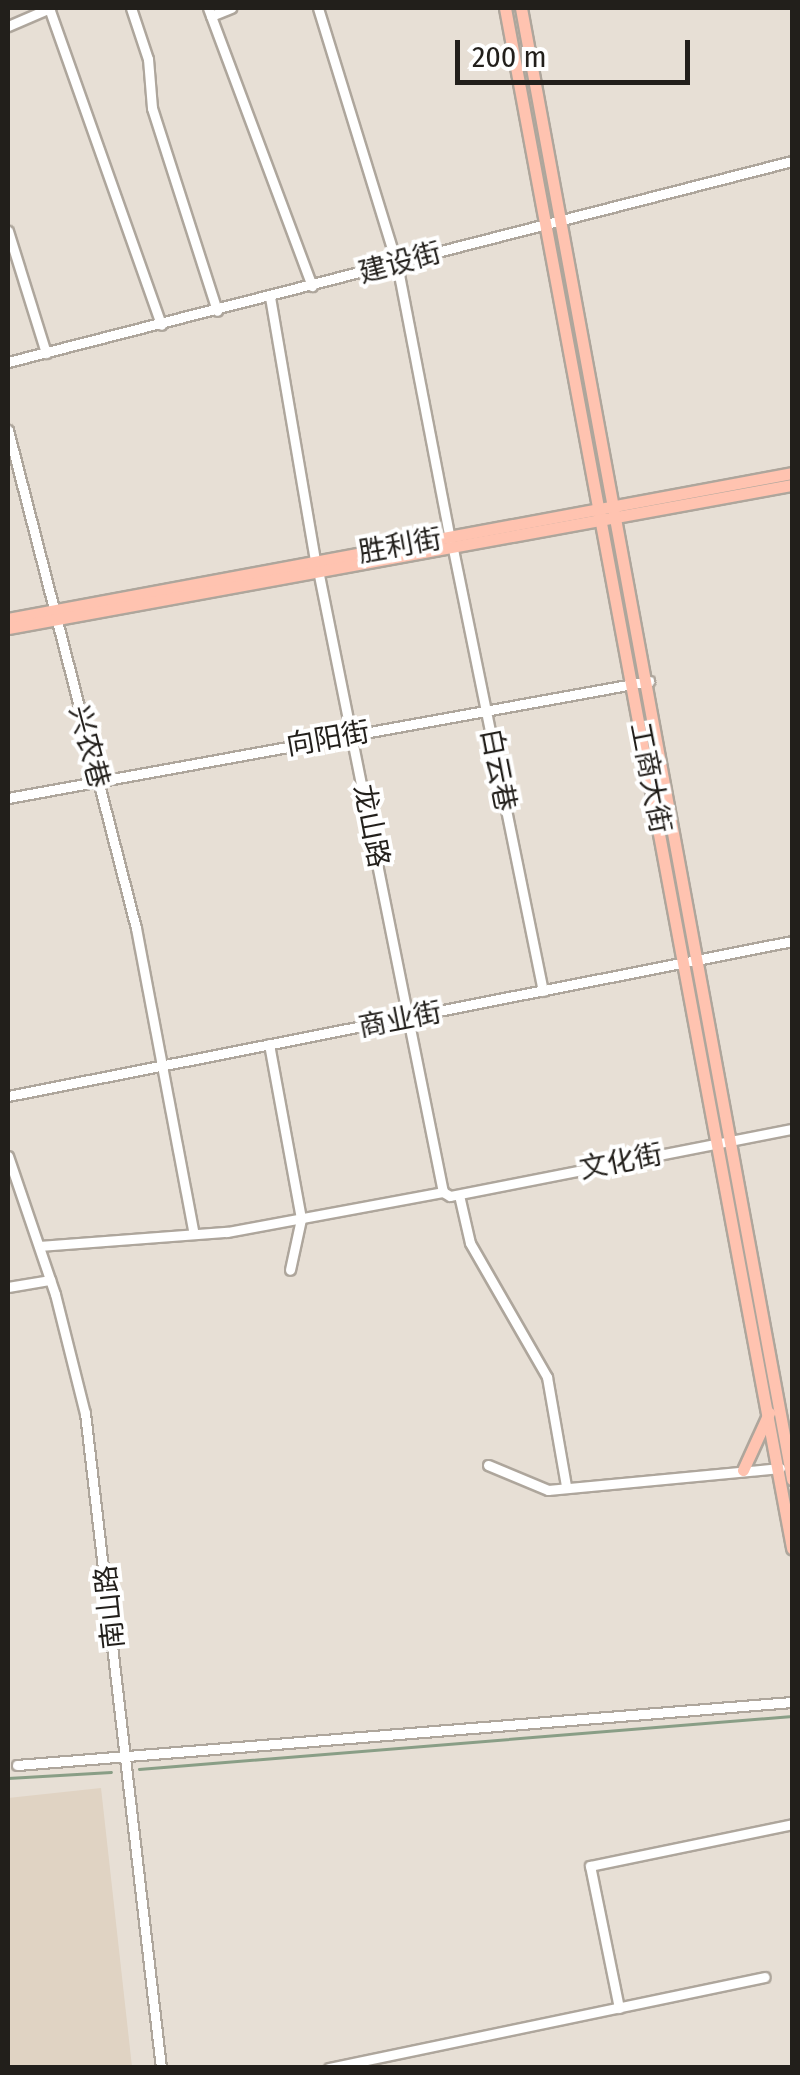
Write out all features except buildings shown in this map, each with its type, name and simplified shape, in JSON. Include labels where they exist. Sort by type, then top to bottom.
[{"type":"main road","name":"工商大街","points":[[506,8],[686,961],[788,1426],[792,1548]]},
{"type":"main road","name":"工商大街","points":[[521,8],[700,958],[770,1409],[787,1464]]},
{"type":"main road","name":"胜利街","points":[[617,513],[792,473]]},
{"type":"main road","name":"胜利街","points":[[8,619],[54,616],[319,575],[451,544],[792,485]]},
{"type":"main road","name":"胜利街","points":[[8,628],[316,560],[451,544]]},
{"type":"main road","points":[[742,1470],[770,1409]]},
{"type":"street","points":[[8,26],[49,8],[161,325]]},
{"type":"street","points":[[131,8],[148,59],[152,108],[217,311]]},
{"type":"street","points":[[232,8],[209,12],[312,286]]},
{"type":"street","name":"白云巷","points":[[318,8],[397,264],[543,991]]},
{"type":"street","name":"建设街","points":[[8,362],[792,161]]},
{"type":"street","points":[[8,231],[46,353]]},
{"type":"street","points":[[270,297],[316,560]]},
{"type":"street","name":"兴农巷","points":[[8,430],[165,1064],[194,1234]]},
{"type":"street","name":"龙山路","points":[[319,575],[408,1018],[451,1194],[470,1243],[547,1377],[566,1486]]},
{"type":"street","name":"向阳街","points":[[8,798],[649,682]]},
{"type":"street","name":"商业街","points":[[8,1096],[792,941]]},
{"type":"street","points":[[269,1044],[301,1219],[290,1270]]},
{"type":"street","name":"文化街","points":[[39,1246],[194,1234],[301,1219],[792,1129]]},
{"type":"street","name":"南山路","points":[[8,1156],[50,1280],[86,1414],[99,1497],[161,2068]]},
{"type":"street","points":[[8,1288],[50,1280]]},
{"type":"street","points":[[488,1465],[548,1490],[787,1464]]},
{"type":"street","points":[[17,1765],[792,1702]]},
{"type":"street","points":[[618,2008],[590,1866],[792,1824]]},
{"type":"street","points":[[329,2068],[765,1977]]},
{"type":"shaded area","points":[[101,1788],[132,2067],[8,2067],[8,1798]]},
{"type":"waterway","points":[[139,1769],[792,1716]]},
{"type":"waterway","points":[[8,1778],[111,1772]]}]
